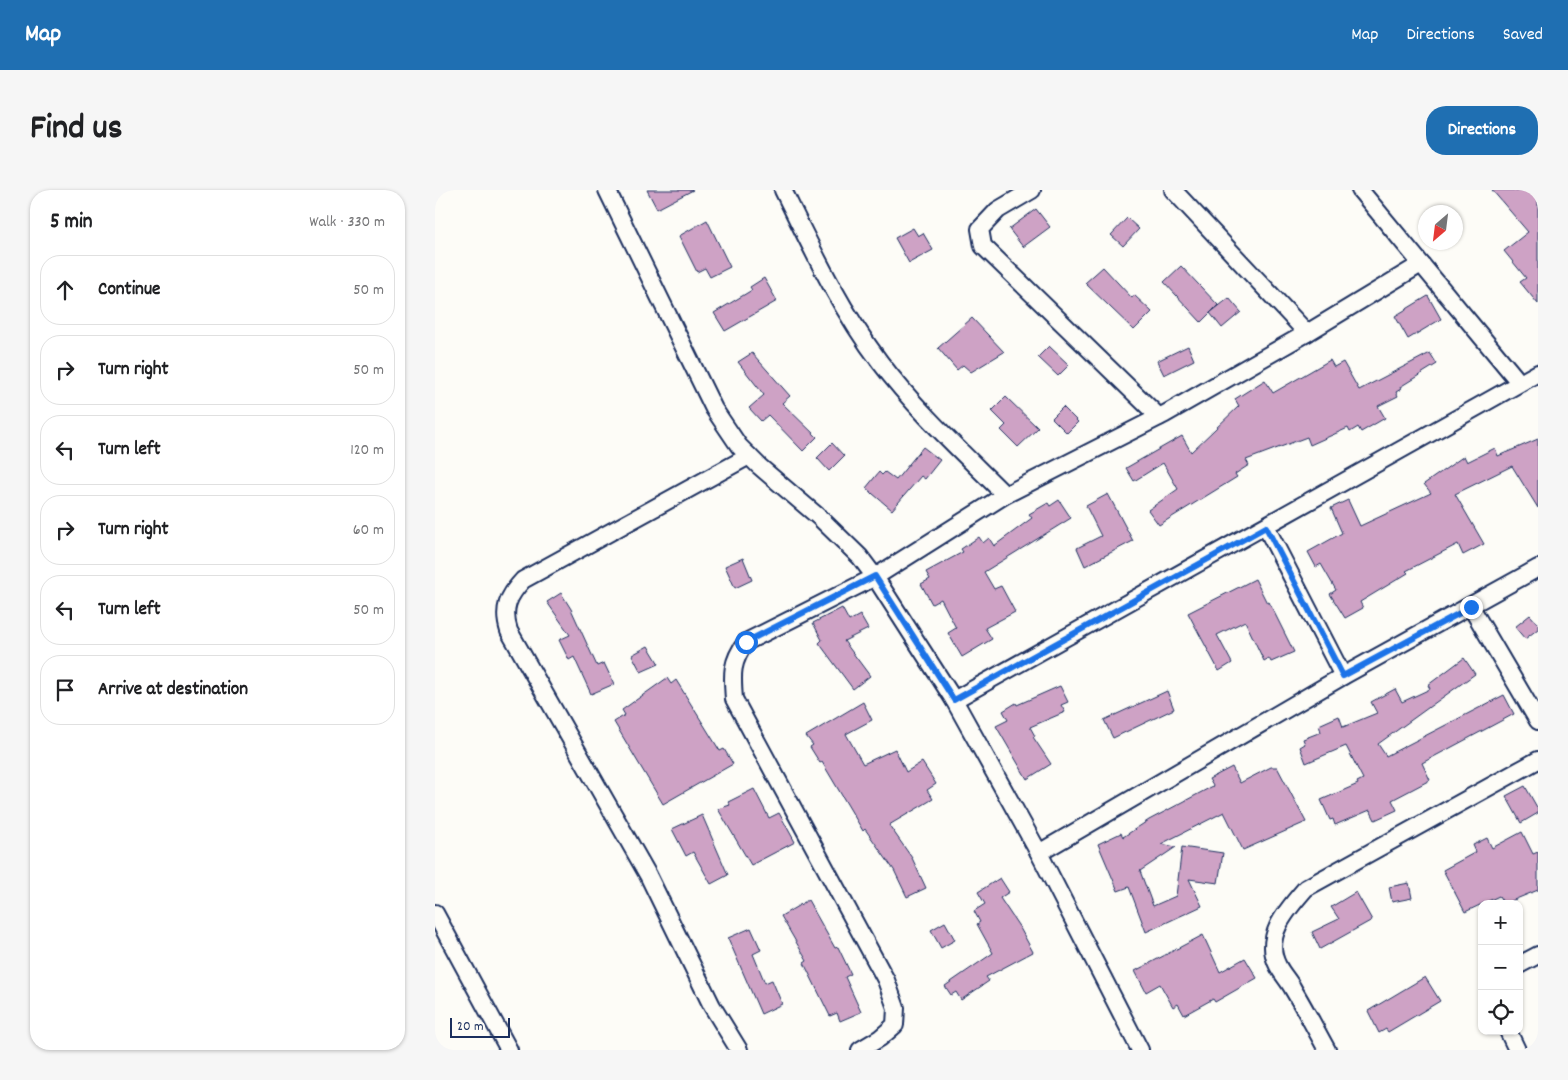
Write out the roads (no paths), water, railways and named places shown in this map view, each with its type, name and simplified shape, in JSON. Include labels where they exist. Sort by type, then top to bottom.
[{"type":"street","points":[[607,190],[714,409],[739,446],[820,518],[860,557],[875,576],[954,700],[1039,853],[1140,1050]]},
{"type":"street","points":[[783,190],[843,308],[880,362],[931,421],[1005,495]]},
{"type":"street","points":[[1032,190],[998,210],[981,229],[983,246],[1159,417]]},
{"type":"street","points":[[1173,190],[1307,333]]},
{"type":"street","points":[[1360,190],[1519,382]]},
{"type":"street","points":[[860,1050],[895,1026],[896,1008],[886,980],[735,698],[733,675],[736,656],[746,642],[875,576],[1005,495],[1159,417],[1307,333],[1421,264]]},
{"type":"street","points":[[954,700],[1538,373]]},
{"type":"street","points":[[739,1050],[713,1006],[648,875],[509,631],[505,618],[510,593],[523,580],[749,456]]},
{"type":"street","points":[[1266,527],[1343,676]]},
{"type":"street","points":[[1039,853],[1343,676],[1471,607],[1538,568]]},
{"type":"street","points":[[1471,607],[1538,721]]},
{"type":"street","points":[[1327,1050],[1292,987],[1277,966],[1272,951],[1274,935],[1280,919],[1306,888],[1538,760]]},
{"type":"street","points":[[435,913],[509,1050]]},
{"type":"street","points":[[1523,963],[1538,955]]},
{"type":"street","points":[[1510,1035],[1517,1050]]}]
